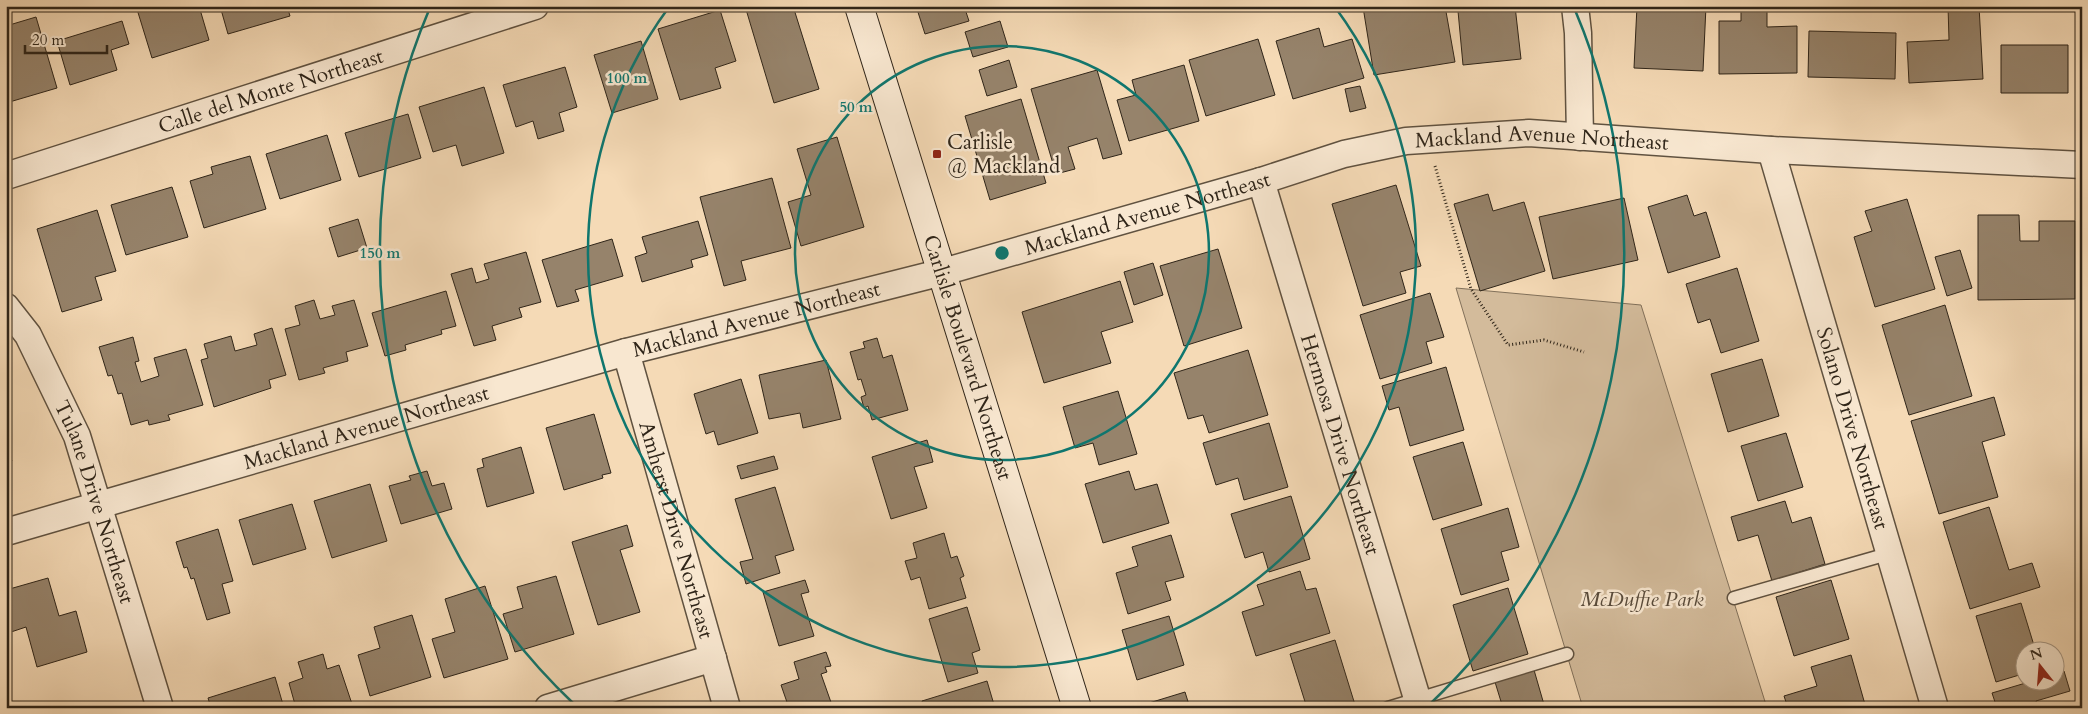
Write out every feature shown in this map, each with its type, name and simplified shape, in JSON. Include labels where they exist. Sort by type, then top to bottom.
[{"type":"main road","name":"Carlisle Boulevard Northeast","points":[[860,6],[944,272],[1077,708]]},
{"type":"street","name":"Calle del Monte Northeast","points":[[6,176],[535,6]]},
{"type":"street","points":[[1575,6],[1578,33],[1580,137]]},
{"type":"street","name":"Mackland Avenue Northeast","points":[[6,532],[626,352],[944,272],[1261,181],[1344,154],[1406,141],[1529,133],[1771,150],[2082,165]]},
{"type":"street","name":"Solano Drive Northeast","points":[[1771,150],[1935,708]]},
{"type":"street","name":"Hermosa Drive Northeast","points":[[1261,181],[1418,704]]},
{"type":"street","name":"Tulane Drive Northeast","points":[[6,307],[28,334],[78,436],[160,708]]},
{"type":"street","name":"Amherst Drive Northeast","points":[[626,352],[727,708]]},
{"type":"street","points":[[548,708],[712,658]]},
{"type":"lane","points":[[1734,598],[1891,553]]},
{"type":"lane","points":[[1388,708],[1418,704],[1567,654]]},
{"type":"path","points":[[1435,165],[1471,289],[1508,345],[1544,340],[1584,352]]},
{"type":"green space","name":"McDuffie Park","points":[[1456,288],[1641,305],[1767,708],[1583,708]]},
{"type":"building","points":[[136,6],[199,6],[209,40],[152,58]]},
{"type":"building","points":[[220,6],[287,6],[290,16],[228,34]]},
{"type":"building","points":[[745,6],[793,6],[819,89],[774,103]]},
{"type":"building","points":[[916,6],[964,6],[969,21],[925,34]]},
{"type":"building","points":[[1445,6],[1455,62],[1374,75],[1363,7]]},
{"type":"building","points":[[1479,6],[1515,6],[1521,59],[1463,65],[1458,11],[1480,8]]},
{"type":"building","points":[[1637,6],[1706,6],[1703,71],[1634,68]]},
{"type":"building","points":[[1741,6],[1767,6],[1767,27],[1797,26],[1797,73],[1719,74],[1719,21],[1741,21]]},
{"type":"building","points":[[1948,6],[1979,6],[1983,79],[1909,83],[1907,42],[1949,40]]},
{"type":"building","points":[[720,10],[736,61],[715,68],[721,88],[680,100],[658,29]]},
{"type":"building","points":[[36,17],[57,88],[6,103],[6,26]]},
{"type":"building","points":[[122,21],[129,44],[111,50],[117,70],[70,85],[57,41]]},
{"type":"building","points":[[1000,21],[1008,47],[973,57],[965,32]]},
{"type":"building","points":[[1319,28],[1324,47],[1352,39],[1364,78],[1293,99],[1276,41]]},
{"type":"building","points":[[1809,31],[1896,33],[1895,79],[1808,77]]},
{"type":"building","points":[[1258,39],[1275,95],[1206,116],[1189,60]]},
{"type":"building","points":[[641,41],[658,99],[612,113],[594,55]]},
{"type":"building","points":[[2001,45],[2068,45],[2068,93],[2001,93]]},
{"type":"building","points":[[1009,60],[1017,87],[987,96],[979,70]]},
{"type":"building","points":[[1184,65],[1199,121],[1129,141],[1117,100],[1136,95],[1132,80]]},
{"type":"building","points":[[565,67],[577,107],[559,113],[564,131],[538,139],[533,121],[516,127],[503,85]]},
{"type":"building","points":[[1097,70],[1122,154],[1103,159],[1097,138],[1068,147],[1075,169],[1056,174],[1031,89]]},
{"type":"building","points":[[1360,86],[1366,108],[1350,112],[1345,89]]},
{"type":"building","points":[[484,87],[504,153],[462,166],[456,145],[433,152],[419,107]]},
{"type":"building","points":[[1021,99],[1046,183],[990,200],[965,116]]},
{"type":"building","points":[[408,114],[421,158],[359,177],[345,133]]},
{"type":"building","points":[[327,135],[341,180],[280,199],[266,154]]},
{"type":"building","points":[[837,137],[864,227],[801,246],[788,202],[811,195],[797,149]]},
{"type":"building","points":[[250,156],[266,209],[204,228],[190,181],[213,174],[211,167]]},
{"type":"building","points":[[772,178],[791,248],[741,261],[746,280],[724,286],[700,197]]},
{"type":"building","points":[[1396,185],[1421,266],[1400,272],[1406,293],[1363,306],[1332,204]]},
{"type":"building","points":[[172,187],[188,237],[126,255],[111,205]]},
{"type":"building","points":[[1488,194],[1493,211],[1524,202],[1545,271],[1480,291],[1454,204]]},
{"type":"building","points":[[1687,195],[1694,216],[1706,212],[1720,257],[1668,273],[1648,207]]},
{"type":"building","points":[[1624,198],[1638,260],[1553,279],[1539,217]]},
{"type":"building","points":[[1907,199],[1935,289],[1875,307],[1854,237],[1872,231],[1865,211]]},
{"type":"building","points":[[97,210],[116,271],[95,277],[102,300],[62,312],[37,229]]},
{"type":"building","points":[[1978,215],[2019,215],[2020,241],[2039,241],[2039,221],[2075,221],[2075,299],[1978,300]]},
{"type":"building","points":[[358,219],[367,248],[338,257],[329,228]]},
{"type":"building","points":[[698,221],[708,255],[691,260],[693,267],[642,282],[635,257],[647,253],[642,237]]},
{"type":"building","points":[[612,239],[623,276],[575,290],[579,301],[557,307],[542,260]]},
{"type":"building","points":[[1218,249],[1242,328],[1184,346],[1160,266]]},
{"type":"building","points":[[1960,250],[1972,288],[1947,296],[1935,257]]},
{"type":"building","points":[[526,252],[541,302],[519,308],[522,317],[492,326],[496,340],[474,346],[451,274],[472,268],[476,283],[489,279],[484,264]]},
{"type":"building","points":[[1153,263],[1163,295],[1134,305],[1124,272]]},
{"type":"building","points":[[1737,268],[1759,341],[1721,353],[1710,319],[1698,323],[1686,284]]},
{"type":"building","points":[[1120,281],[1133,322],[1101,332],[1111,363],[1044,383],[1022,312]]},
{"type":"building","points":[[446,291],[456,326],[441,330],[442,334],[405,345],[406,350],[385,356],[372,313]]},
{"type":"building","points":[[1430,293],[1444,337],[1426,342],[1432,363],[1380,379],[1360,315]]},
{"type":"building","points":[[314,300],[320,319],[335,315],[332,306],[354,300],[368,346],[346,352],[348,361],[323,368],[325,373],[299,380],[285,329],[300,325],[295,306]]},
{"type":"building","points":[[1945,305],[1972,396],[1909,415],[1882,325]]},
{"type":"building","points":[[272,328],[286,375],[269,380],[271,388],[214,407],[201,360],[208,358],[204,344],[231,336],[235,351],[257,345],[254,334]]},
{"type":"building","points":[[133,337],[139,361],[135,362],[141,382],[159,376],[154,358],[186,349],[203,405],[168,415],[170,420],[149,425],[148,420],[131,425],[122,393],[118,394],[112,375],[108,376],[99,347]]},
{"type":"building","points":[[877,338],[883,358],[892,355],[908,410],[872,420],[868,406],[864,408],[861,397],[866,395],[861,379],[858,380],[850,352],[865,348],[863,342]]},
{"type":"building","points":[[1248,350],[1268,415],[1209,433],[1203,415],[1188,419],[1174,373]]},
{"type":"building","points":[[1762,359],[1779,416],[1728,432],[1711,374]]},
{"type":"building","points":[[826,360],[841,419],[803,428],[800,413],[769,419],[759,375]]},
{"type":"building","points":[[1446,367],[1464,430],[1410,446],[1399,407],[1389,410],[1382,386]]},
{"type":"building","points":[[741,379],[758,433],[718,445],[714,431],[706,434],[694,394]]},
{"type":"building","points":[[1118,391],[1137,454],[1099,465],[1093,443],[1075,448],[1063,407]]},
{"type":"building","points":[[1994,397],[2005,435],[1982,442],[1998,497],[1939,514],[1911,421]]},
{"type":"building","points":[[594,414],[611,473],[602,475],[603,478],[564,490],[546,428]]},
{"type":"building","points":[[1269,423],[1288,487],[1244,500],[1238,478],[1216,485],[1203,443]]},
{"type":"building","points":[[1786,433],[1803,487],[1758,501],[1741,446]]},
{"type":"building","points":[[927,440],[933,462],[914,467],[927,508],[891,519],[872,457]]},
{"type":"building","points":[[1463,442],[1482,505],[1433,520],[1413,457]]},
{"type":"building","points":[[6,443],[12,461],[6,463]]},
{"type":"building","points":[[521,447],[534,493],[487,507],[477,469],[484,467],[482,459]]},
{"type":"building","points":[[774,456],[778,469],[741,479],[737,466]]},
{"type":"building","points":[[427,471],[432,486],[444,483],[452,509],[401,524],[389,486],[411,480],[409,476]]},
{"type":"building","points":[[1129,471],[1135,490],[1157,484],[1169,523],[1103,543],[1085,484]]},
{"type":"building","points":[[370,484],[387,541],[332,558],[314,501]]},
{"type":"building","points":[[775,487],[794,550],[775,556],[780,573],[746,584],[740,562],[753,559],[735,499]]},
{"type":"building","points":[[1291,496],[1310,559],[1269,572],[1263,552],[1245,558],[1231,514]]},
{"type":"building","points":[[1785,501],[1792,523],[1811,517],[1825,564],[1772,581],[1758,535],[1738,541],[1731,517]]},
{"type":"building","points":[[292,504],[306,549],[253,565],[239,520]]},
{"type":"building","points":[[1989,507],[2009,570],[2032,563],[2040,587],[1970,609],[1943,522]]},
{"type":"building","points":[[1508,508],[1519,547],[1501,552],[1509,580],[1461,595],[1441,529]]},
{"type":"building","points":[[627,525],[633,546],[620,550],[640,612],[598,625],[572,542]]},
{"type":"building","points":[[218,529],[233,581],[222,584],[230,613],[207,620],[194,578],[191,579],[187,567],[184,568],[176,542]]},
{"type":"building","points":[[944,533],[951,558],[957,556],[964,576],[960,578],[966,598],[929,609],[920,577],[911,580],[905,561],[917,558],[913,543]]},
{"type":"building","points":[[1171,535],[1184,577],[1165,582],[1171,600],[1128,614],[1116,573],[1138,566],[1132,547]]},
{"type":"building","points":[[1300,571],[1306,590],[1316,588],[1330,633],[1256,656],[1242,612],[1264,605],[1257,585]]},
{"type":"building","points":[[556,576],[574,634],[515,652],[503,614],[523,608],[517,587]]},
{"type":"building","points":[[48,578],[59,616],[76,611],[87,652],[37,667],[26,627],[8,633],[6,590]]},
{"type":"building","points":[[805,580],[809,592],[801,594],[814,636],[779,646],[763,592]]},
{"type":"building","points":[[1831,580],[1849,639],[1794,656],[1776,597]]},
{"type":"building","points":[[485,586],[508,659],[444,678],[432,639],[455,632],[445,599]]},
{"type":"building","points":[[1508,588],[1528,654],[1473,671],[1453,605]]},
{"type":"building","points":[[2021,603],[2033,642],[2016,642],[2016,676],[1996,682],[1976,616]]},
{"type":"building","points":[[967,607],[980,650],[972,653],[978,673],[948,682],[929,619]]},
{"type":"building","points":[[412,615],[431,677],[370,696],[358,655],[380,648],[374,627]]},
{"type":"building","points":[[1169,616],[1184,665],[1137,680],[1122,630]]},
{"type":"building","points":[[1335,640],[1356,708],[1307,708],[1290,654]]},
{"type":"building","points":[[826,652],[831,666],[825,667],[827,672],[821,674],[833,708],[789,708],[781,685],[799,679],[794,662]]},
{"type":"building","points":[[323,654],[327,669],[339,665],[352,704],[340,708],[296,708],[289,683],[303,678],[298,662]]},
{"type":"building","points":[[1851,655],[1866,708],[1788,708],[1784,696],[1817,686],[1811,667]]},
{"type":"building","points":[[1534,670],[1545,708],[1503,708],[1495,682]]},
{"type":"building","points":[[275,677],[284,708],[211,708],[208,698]]},
{"type":"building","points":[[2066,678],[2070,691],[2036,701],[2038,708],[1997,708],[1992,693],[2016,686],[2016,692],[2066,692]]},
{"type":"building","points":[[987,681],[995,708],[924,708],[922,701]]},
{"type":"building","points":[[1185,692],[1190,708],[1151,708],[1149,703]]},
{"type":"place","name":"Carlisle @ Mackland","points":[[937,154]]}]
